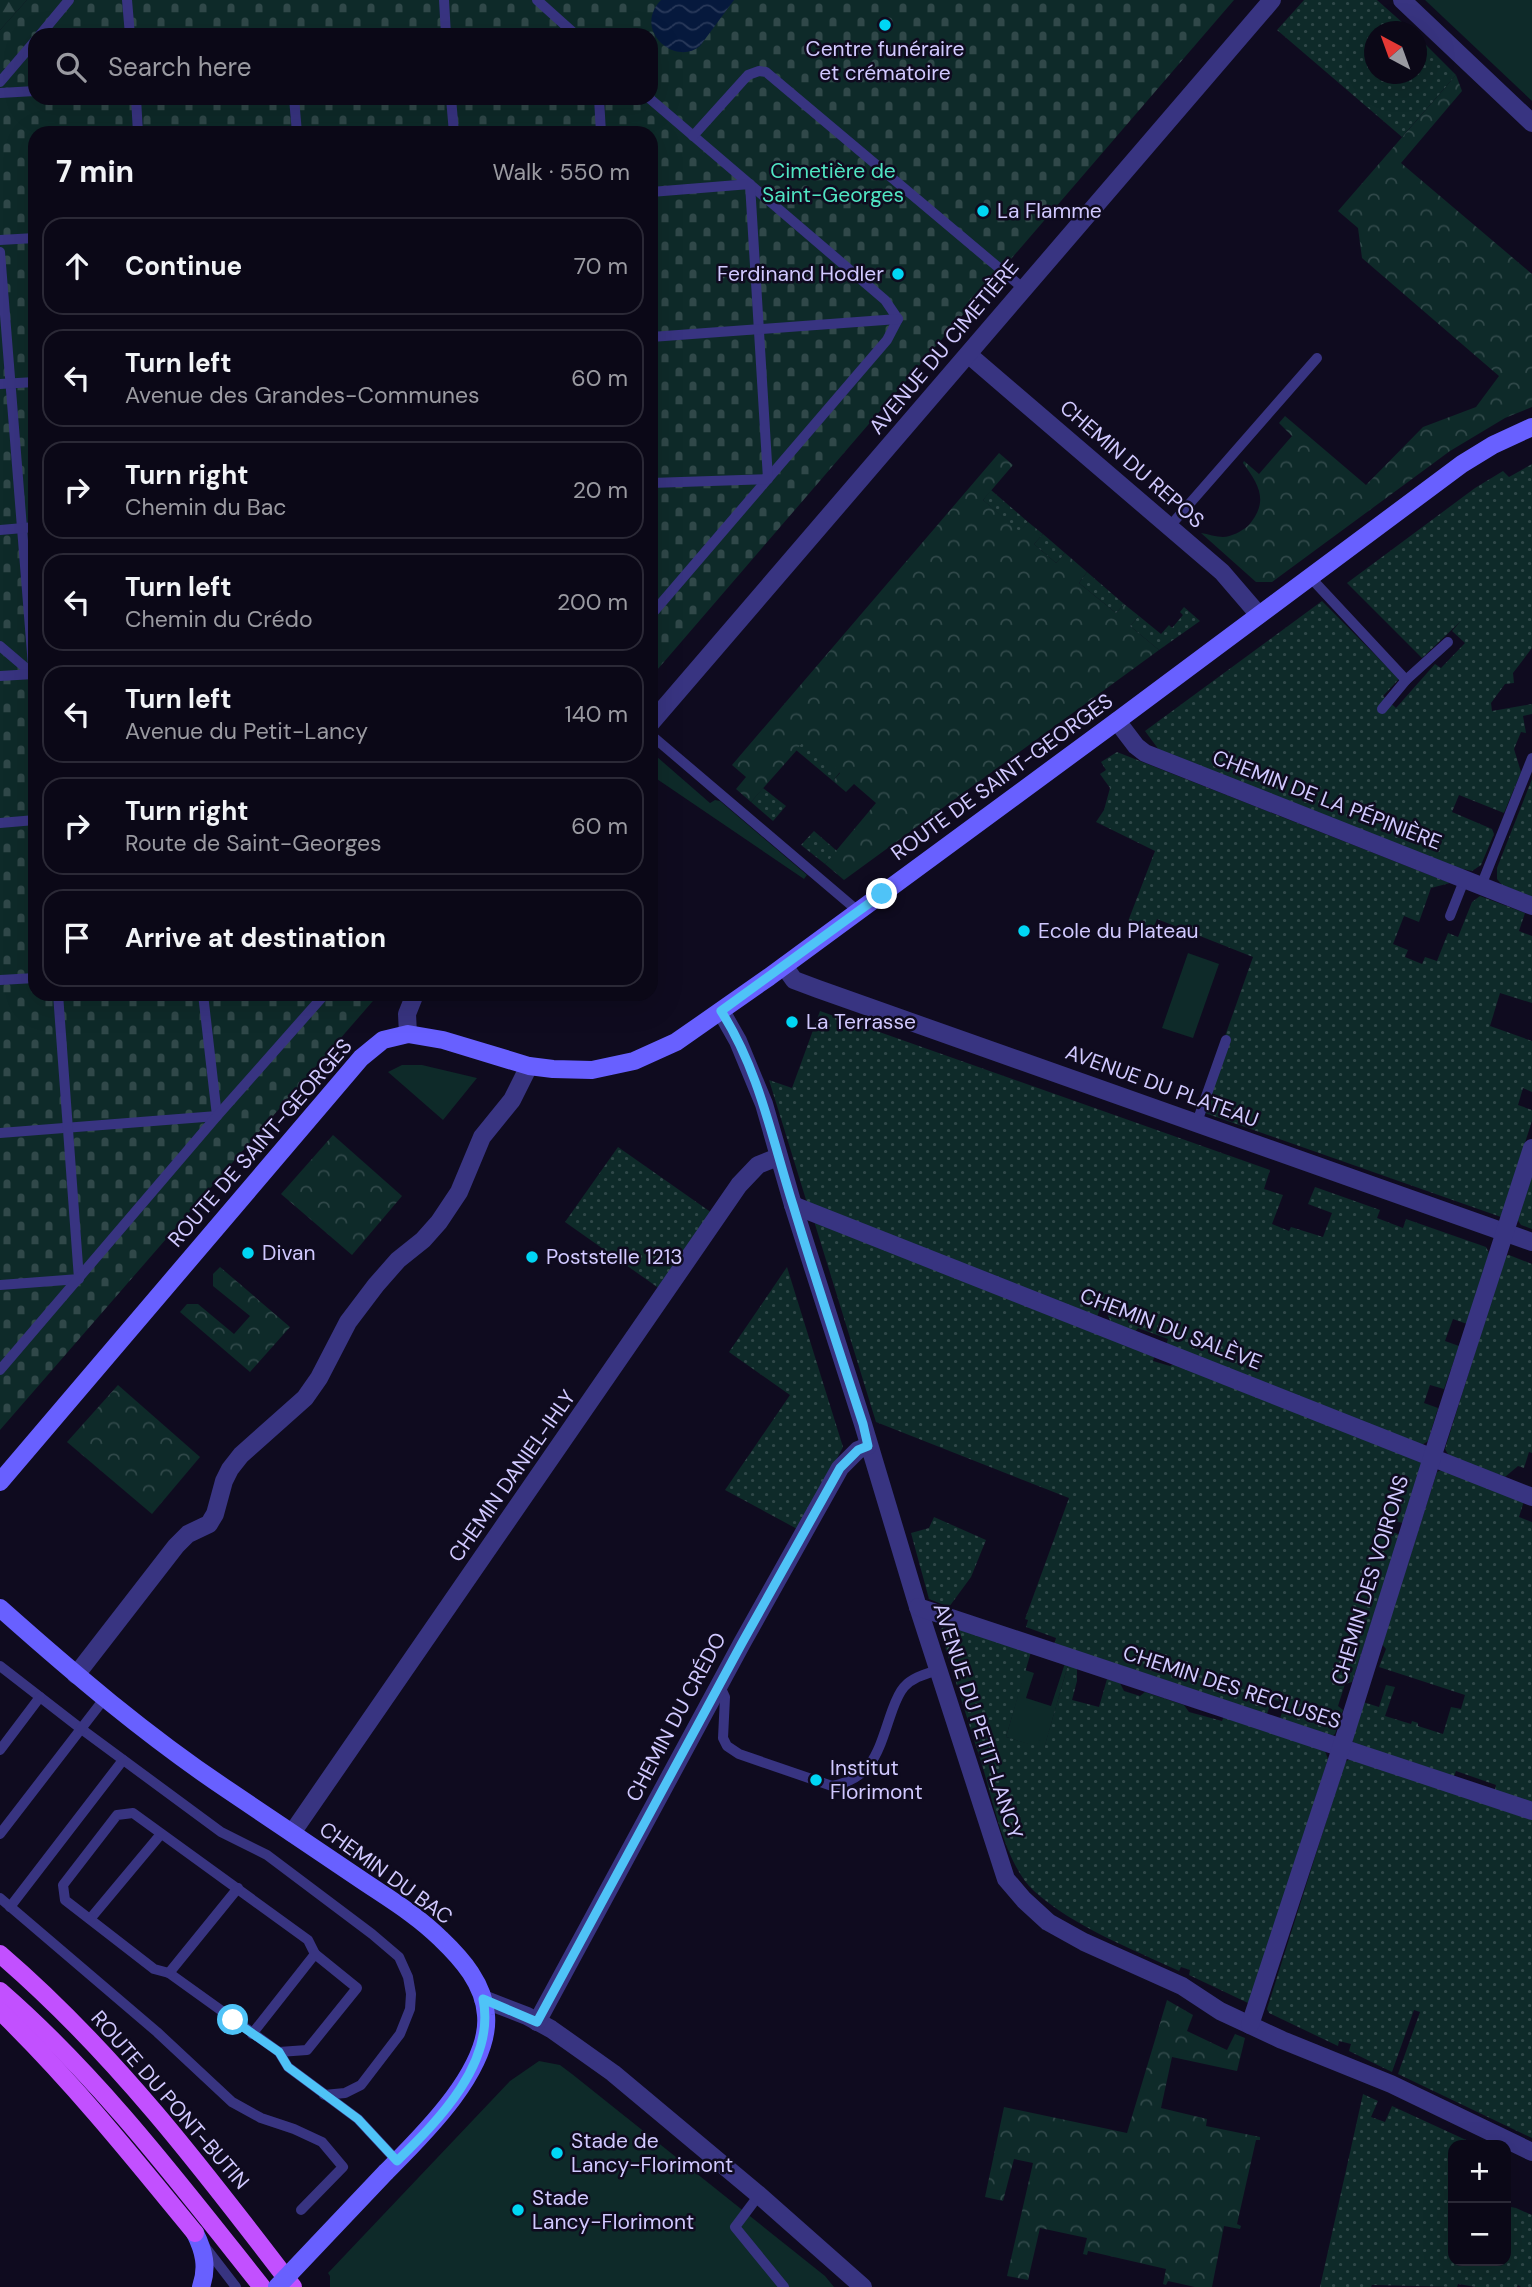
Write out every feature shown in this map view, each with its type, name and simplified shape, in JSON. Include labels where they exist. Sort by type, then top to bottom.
[{"type":"main road","name":"ROUTE DU PONT-BUTIN","points":[[0,1954],[63,2011],[123,2074],[210,2179],[293,2287]]},
{"type":"main road","points":[[0,1991],[64,2051],[121,2113],[262,2287]]},
{"type":"main road","points":[[0,2011],[68,2082],[195,2233]]},
{"type":"street","name":"AVENUE DU CIMETIÈRE","points":[[658,715],[1272,0]]},
{"type":"street","points":[[1402,0],[1532,123]]},
{"type":"street","name":"CHEMIN DU REPOS","points":[[969,355],[1222,572],[1259,615]]},
{"type":"street","name":"ROUTE DE SAINT-GEORGES","points":[[0,1482],[361,1058],[383,1040],[408,1034],[443,1040],[529,1066],[592,1070],[634,1061],[676,1042],[858,911],[1462,464],[1493,445],[1532,427]]},
{"type":"street","name":"CHEMIN DE LA PÉPINIÈRE","points":[[1116,721],[1145,753],[1532,906]]},
{"type":"street","name":"AVENUE DU PLATEAU","points":[[784,965],[794,980],[806,985],[1532,1242]]},
{"type":"street","points":[[408,1034],[407,1014],[410,1001]]},
{"type":"street","name":"AVENUE DU PETIT-LANCY","points":[[721,1011],[738,1041],[764,1104],[778,1157],[918,1607],[1006,1879],[1048,1922],[1072,1935],[1182,1986],[1220,2011],[1391,2084],[1532,2152]]},
{"type":"street","points":[[76,1675],[176,1546],[188,1534],[209,1524],[230,1469],[241,1455],[305,1398],[319,1378],[348,1322],[376,1285],[398,1260],[423,1240],[439,1222],[459,1192],[482,1137],[512,1100],[529,1066]]},
{"type":"street","name":"CHEMIN DES VOIRONS","points":[[1250,2025],[1342,1747],[1532,1148]]},
{"type":"street","name":"CHEMIN DANIEL-IHLY","points":[[292,1833],[739,1185],[758,1165],[778,1157]]},
{"type":"street","name":"CHEMIN DU SALÈVE","points":[[793,1205],[1532,1496]]},
{"type":"street","name":"CHEMIN DU CRÉDO","points":[[537,2022],[719,1684],[840,1468],[858,1450],[868,1446]]},
{"type":"street","name":"CHEMIN DES RECLUSES","points":[[918,1607],[1532,1811]]},
{"type":"street","name":"CHEMIN DU BAC","points":[[0,1608],[104,1699],[225,1788],[425,1924],[468,1969],[483,1999]]},
{"type":"street","points":[[483,1999],[537,2022],[613,2073],[759,2195],[863,2287]]},
{"type":"street","points":[[277,2287],[438,2118],[457,2093],[482,2043],[486,2016],[483,1999]]},
{"type":"street","points":[[195,2233],[202,2247],[205,2263],[201,2287]]},
{"type":"lane","points":[[46,28],[69,0]]},
{"type":"lane","points":[[127,0],[129,28]]},
{"type":"lane","points":[[444,0],[446,28]]},
{"type":"lane","points":[[537,0],[568,28]]},
{"type":"lane","points":[[0,82],[28,49]]},
{"type":"lane","points":[[693,136],[748,75],[759,71],[766,72],[1024,289]]},
{"type":"lane","points":[[0,93],[28,91]]},
{"type":"lane","points":[[136,105],[138,126]]},
{"type":"lane","points":[[295,105],[296,126]]},
{"type":"lane","points":[[452,105],[453,126]]},
{"type":"lane","points":[[599,105],[601,126]]},
{"type":"lane","points":[[657,105],[885,300],[898,319]]},
{"type":"lane","points":[[658,191],[750,184]]},
{"type":"lane","points":[[750,184],[768,479]]},
{"type":"lane","points":[[0,240],[28,238]]},
{"type":"lane","points":[[0,252],[5,384],[28,596]]},
{"type":"lane","points":[[658,336],[898,319]]},
{"type":"lane","points":[[658,607],[887,340],[898,319]]},
{"type":"lane","points":[[1170,526],[1317,358]]},
{"type":"lane","points":[[5,384],[28,382]]},
{"type":"lane","points":[[658,483],[768,479]]},
{"type":"lane","points":[[0,530],[28,528]]},
{"type":"lane","points":[[1310,577],[1406,680]]},
{"type":"lane","points":[[1382,709],[1406,680],[1448,642]]},
{"type":"lane","points":[[0,646],[28,669]]},
{"type":"lane","points":[[0,676],[28,675]]},
{"type":"lane","points":[[658,741],[858,911]]},
{"type":"lane","points":[[1450,916],[1473,882],[1532,758]]},
{"type":"lane","points":[[0,823],[28,821]]},
{"type":"lane","points":[[0,980],[28,978]]},
{"type":"lane","points":[[58,1001],[79,1279]]},
{"type":"lane","points":[[204,1001],[217,1116]]},
{"type":"lane","points":[[0,1370],[319,1001]]},
{"type":"lane","points":[[1197,1122],[1226,1040]]},
{"type":"lane","points":[[0,1133],[217,1116]]},
{"type":"lane","points":[[0,1285],[79,1279]]},
{"type":"lane","points":[[0,1666],[221,1832],[267,1854],[399,1957],[410,1985],[410,2009],[400,2034],[361,2085],[345,2093],[321,2092]]},
{"type":"lane","points":[[719,1684],[725,1697],[723,1738],[727,1746],[739,1754],[832,1786],[848,1783],[861,1775],[873,1762],[897,1698],[904,1687],[913,1679],[938,1670]]},
{"type":"lane","points":[[0,1750],[40,1697]]},
{"type":"lane","points":[[0,1834],[104,1699]]},
{"type":"lane","points":[[10,1907],[123,1760]]},
{"type":"lane","points":[[279,2052],[307,2050],[357,1988],[315,1954],[308,1940],[238,1888],[133,1813],[117,1815],[63,1885],[65,1900],[154,1969],[169,1972],[279,2052],[288,2067],[358,2119],[392,2166]]},
{"type":"lane","points":[[90,1919],[161,1834]]},
{"type":"lane","points":[[169,1972],[238,1888]]},
{"type":"lane","points":[[0,1898],[157,2032],[232,2102],[261,2118],[323,2142],[342,2167],[301,2210]]},
{"type":"lane","points":[[252,2034],[315,1954]]},
{"type":"lane","points":[[759,2195],[735,2227],[785,2287]]},
{"type":"lane","points":[[195,2233],[236,2287]]},
{"type":"green space","points":[[0,0],[27,0],[0,30]]},
{"type":"green space","name":"Cimetière de Saint-Georges","points":[[27,0],[1234,0],[658,669],[658,126],[28,126],[28,1001],[373,1001],[0,1430],[0,30]]},
{"type":"green space","points":[[1304,0],[1377,0],[1401,21],[1364,21],[1364,84],[1427,84],[1427,46],[1456,75],[1402,137],[1277,30]]},
{"type":"green space","points":[[1425,0],[1532,0],[1532,101]]},
{"type":"green space","points":[[1456,75],[1462,91],[1401,163],[1532,274],[1532,407],[1505,418],[1450,451],[1272,582],[1256,582],[1201,533],[1229,536],[1246,528],[1255,517],[1260,494],[1243,463],[1244,461],[1259,474],[1292,436],[1279,423],[1285,416],[1366,485],[1423,427],[1476,407],[1499,376],[1362,258],[1358,228],[1338,211]]},
{"type":"green space","points":[[999,453],[1013,465],[983,500],[1020,531],[1028,522],[1043,534],[1034,544],[1056,563],[1065,553],[1087,572],[1079,583],[1116,613],[1124,604],[1139,616],[1130,626],[1159,650],[844,880],[825,864],[876,803],[854,784],[846,792],[833,781],[840,773],[804,742],[751,802],[736,789],[746,777],[732,765]]},
{"type":"green space","points":[[1532,464],[1532,648],[1513,673],[1514,683],[1505,684],[1491,703],[1492,711],[1532,704],[1532,714],[1523,716],[1526,733],[1521,732],[1514,749],[1521,772],[1504,813],[1459,795],[1452,812],[1492,829],[1494,834],[1481,865],[1472,871],[1458,868],[1159,750],[1145,731],[1322,601],[1399,679],[1383,696],[1396,708],[1435,664],[1441,668],[1465,643],[1452,631],[1461,621],[1422,658],[1347,583],[1475,488],[1503,471],[1509,477]]},
{"type":"green space","points":[[991,490],[1028,522],[1020,532],[983,500]]},
{"type":"green space","points":[[1043,534],[1065,553],[1056,563],[1034,544]]},
{"type":"green space","points":[[1087,572],[1124,604],[1116,613],[1079,583]]},
{"type":"green space","points":[[1184,607],[1200,621],[1159,650],[1130,626],[1139,616],[1161,634],[1169,625],[1172,628],[1183,615],[1180,612]]},
{"type":"green space","points":[[804,741],[840,772],[833,781],[796,750]]},
{"type":"green space","points":[[1117,752],[1450,883],[1431,888],[1419,922],[1404,916],[1393,944],[1408,950],[1405,957],[1422,964],[1425,957],[1437,961],[1448,933],[1458,937],[1472,902],[1480,896],[1525,913],[1519,931],[1532,936],[1532,1003],[1500,993],[1490,1026],[1532,1041],[1532,1092],[1523,1088],[1518,1105],[1532,1110],[1532,1121],[1501,1217],[1205,1113],[1224,1039],[1253,957],[1157,919],[1151,934],[1127,924],[1155,851],[1096,822],[1104,810],[1110,788],[1100,774],[1106,770],[1101,762]]},
{"type":"green space","points":[[658,758],[710,803],[720,801],[807,875],[804,879],[658,780]]},
{"type":"green space","points":[[1532,779],[1532,897],[1502,885],[1497,879],[1497,868]]},
{"type":"green space","points":[[763,788],[786,806],[773,821],[751,802]]},
{"type":"green space","points":[[814,831],[837,851],[825,864],[801,845]]},
{"type":"green space","points":[[1188,953],[1219,964],[1193,1038],[1162,1028]]},
{"type":"green space","points":[[820,1011],[1270,1170],[1264,1189],[1283,1195],[1272,1224],[1289,1231],[1291,1227],[1323,1237],[1332,1213],[1308,1204],[1315,1187],[1380,1210],[1377,1218],[1403,1228],[1406,1219],[1486,1247],[1489,1253],[1467,1324],[1453,1319],[1445,1341],[1459,1346],[1444,1389],[1430,1385],[1424,1403],[1438,1408],[1428,1441],[1422,1445],[1166,1345],[1168,1339],[1138,1328],[1135,1332],[1112,1324],[1108,1316],[1115,1297],[1105,1294],[1097,1317],[807,1203],[769,1080],[792,1088]]},
{"type":"green space","points":[[402,1065],[422,1065],[477,1078],[443,1120],[388,1072]]},
{"type":"green space","points":[[333,1135],[402,1196],[352,1255],[281,1194]]},
{"type":"green space","points":[[618,1147],[712,1213],[660,1289],[565,1222]]},
{"type":"green space","points":[[1532,1174],[1532,1229],[1521,1225],[1517,1219]]},
{"type":"green space","points":[[814,1221],[1155,1354],[1153,1361],[1170,1366],[1176,1363],[1420,1459],[1422,1464],[1403,1523],[1394,1521],[1391,1531],[1400,1535],[1352,1682],[1345,1684],[1338,1706],[1343,1710],[1335,1734],[1329,1738],[1279,1721],[1284,1707],[1281,1702],[1272,1699],[1266,1717],[1054,1645],[1056,1638],[1026,1627],[1028,1620],[1025,1619],[1069,1498],[876,1422]]},
{"type":"green space","points":[[1505,1256],[1532,1264],[1532,1453],[1529,1452],[1524,1468],[1518,1466],[1505,1477],[1449,1456],[1445,1449]]},
{"type":"green space","points":[[220,1267],[290,1327],[250,1372],[180,1312],[187,1304],[198,1304],[234,1334],[250,1316],[213,1286],[213,1274]]},
{"type":"green space","points":[[787,1267],[843,1447],[799,1530],[725,1490],[790,1395],[729,1352]]},
{"type":"green space","points":[[118,1385],[200,1457],[152,1514],[67,1442]]},
{"type":"green space","points":[[1444,1469],[1524,1501],[1519,1517],[1532,1522],[1532,1803],[1495,1790],[1496,1785],[1456,1771],[1453,1779],[1355,1746],[1352,1739],[1363,1702],[1379,1707],[1386,1685],[1395,1687],[1385,1716],[1411,1724],[1412,1721],[1418,1723],[1418,1726],[1443,1734],[1451,1707],[1461,1709],[1465,1695],[1379,1667],[1386,1649],[1382,1644],[1437,1472]]},
{"type":"green space","points":[[934,1517],[986,1540],[971,1577],[949,1607],[929,1599],[911,1533],[929,1528]]},
{"type":"green space","points":[[946,1624],[1031,1652],[1006,1737],[1044,1748],[1068,1665],[1077,1667],[1072,1700],[1099,1707],[1107,1679],[1120,1683],[1124,1691],[1140,1696],[1145,1692],[1184,1705],[1189,1712],[1222,1721],[1224,1716],[1325,1751],[1328,1759],[1252,2000],[1248,2003],[1189,1975],[1190,1970],[1181,1967],[1179,1971],[1103,1936],[1050,1904],[1024,1880],[1009,1851],[996,1816],[940,1630]]},
{"type":"green space","points":[[1065,1663],[1068,1665],[1044,1749],[1006,1737],[1025,1670],[1034,1673],[1026,1698],[1051,1706]]},
{"type":"green space","points":[[1350,1759],[1532,1820],[1532,2138],[1398,2074],[1420,2012],[1414,2010],[1392,2072],[1349,2051],[1351,2044],[1339,2041],[1338,2046],[1269,2013],[1267,2009],[1345,1762]]},
{"type":"green space","points":[[1167,2000],[1193,2015],[1187,2031],[1227,2050],[1235,2034],[1245,2038],[1237,2071],[1172,2057],[1161,2108],[1207,2119],[1206,2126],[1260,2137],[1260,2140],[1256,2140],[1237,2224],[1241,2226],[1240,2229],[1224,2226],[1212,2287],[1195,2287],[1168,2281],[1166,2285],[1163,2284],[1166,2269],[1088,2251],[1087,2255],[1083,2254],[1087,2238],[1040,2228],[1028,2280],[1007,2276],[1033,2163],[1014,2159],[1003,2201],[985,2197],[1004,2107],[1127,2133]]},
{"type":"green space","name":"Stade de Lancy-Florimont","points":[[539,2061],[560,2065],[572,2074],[825,2276],[834,2287],[330,2287],[328,2273],[510,2081]]},
{"type":"green space","points":[[1363,2094],[1378,2101],[1371,2117],[1385,2122],[1392,2106],[1466,2140],[1448,2140],[1448,2266],[1511,2266],[1511,2207],[1532,2215],[1532,2287],[1476,2287],[1458,2284],[1457,2287],[1320,2287]]},
{"type":"water","points":[[661,0],[734,0],[700,46],[690,51],[669,49],[660,42],[658,28],[652,28],[651,23],[653,11]]},
{"type":"place","name":"Centre funéraire et crématoire","points":[[885,25]]},
{"type":"place","name":"La Flamme","points":[[983,211]]},
{"type":"place","name":"Ferdinand Hodler","points":[[898,274]]},
{"type":"place","name":"Ecole du Plateau","points":[[1024,931]]},
{"type":"place","name":"La Terrasse","points":[[792,1022]]},
{"type":"place","name":"Divan","points":[[248,1253]]},
{"type":"place","name":"Poststelle 1213","points":[[532,1257]]},
{"type":"place","name":"Institut Florimont","points":[[816,1780]]},
{"type":"place","name":"Stade de Lancy-Florimont","points":[[557,2153]]},
{"type":"place","name":"Stade Lancy-Florimont","points":[[518,2210]]},
{"type":"route","points":[[233,2020],[279,2052],[288,2067],[358,2119],[397,2161],[438,2118],[467,2075],[477,2056],[485,2030],[483,1999],[537,2022],[840,1468],[849,1457],[868,1446],[764,1104],[738,1041],[721,1011],[882,894]]}]
